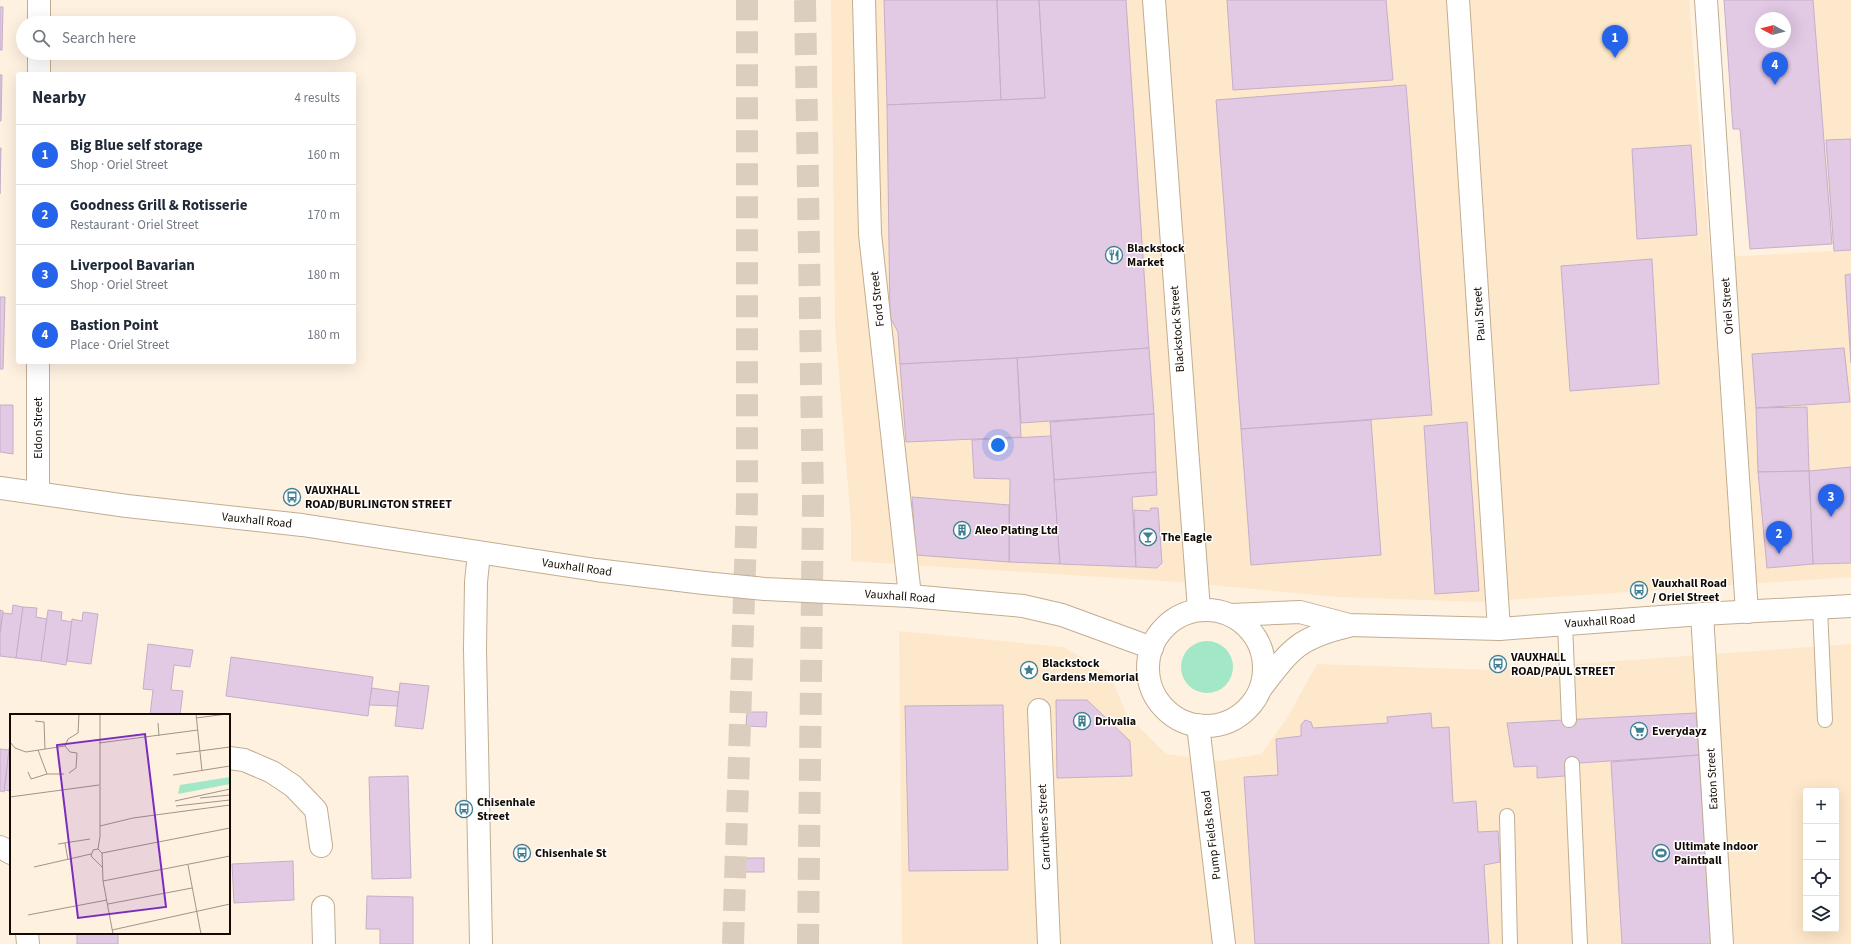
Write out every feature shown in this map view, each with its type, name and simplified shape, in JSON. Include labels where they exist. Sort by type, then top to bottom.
[{"type":"street","points":[[39,0],[39,16]]},
{"type":"street","name":"Ford Street","points":[[864,0],[870,234],[910,596]]},
{"type":"street","name":"Blackstock Street","points":[[1154,0],[1198,610]]},
{"type":"street","name":"Paul Street","points":[[1458,0],[1499,629]]},
{"type":"street","name":"Oriel Street","points":[[1706,0],[1747,612]]},
{"type":"street","points":[[39,60],[39,72]]},
{"type":"street","name":"Eldon Street","points":[[38,364],[38,493]]},
{"type":"street","name":"Vauxhall Road","points":[[0,488],[127,506],[302,524],[479,553],[596,570],[704,583],[910,596],[1023,606],[1062,615],[1152,648]]},
{"type":"street","points":[[479,553],[476,582],[475,649],[481,944]]},
{"type":"street","name":"Vauxhall Road","points":[[1231,615],[1300,612],[1349,625],[1499,629],[1702,614],[1851,606]]},
{"type":"street","points":[[1198,610],[1217,611],[1231,615],[1247,626],[1256,638],[1262,655],[1263,674],[1260,689],[1252,703],[1236,718],[1217,725],[1198,725],[1183,721],[1170,713],[1158,700],[1150,684],[1148,664],[1152,648],[1159,634],[1169,623],[1182,615],[1198,610]]},
{"type":"street","name":"Eaton Street","points":[[1702,614],[1722,944]]},
{"type":"street","name":"Vauxhall Road","points":[[1260,689],[1296,646],[1314,635],[1349,625]]},
{"type":"street","name":"Carruthers Street","points":[[1039,710],[1049,944]]},
{"type":"street","name":"Pump Fields Road","points":[[1198,725],[1224,944]]},
{"type":"street","points":[[230,758],[244,760],[272,772],[293,786],[316,810],[321,846]]},
{"type":"street","points":[[0,847],[10,852]]},
{"type":"street","points":[[323,907],[324,944]]},
{"type":"street","points":[[27,934],[28,944]]},
{"type":"lane","points":[[1820,608],[1825,720]]},
{"type":"lane","points":[[1565,624],[1570,720]]},
{"type":"lane","points":[[1572,764],[1580,944]]},
{"type":"lane","points":[[1507,816],[1510,944]]},
{"type":"shaded area","points":[[831,0],[1689,0],[1710,255],[1743,256],[1833,251],[1813,0],[1851,0],[1851,577],[1478,602],[1337,597],[1178,582],[851,561],[851,524],[835,325]]},
{"type":"shaded area","points":[[899,631],[1063,647],[1109,673],[1127,715],[1166,754],[1219,761],[1261,754],[1287,718],[1317,664],[1493,670],[1851,644],[1851,944],[902,944]]},
{"type":"green space","points":[[1207,641],[1217,643],[1225,649],[1231,657],[1233,667],[1231,677],[1225,685],[1217,691],[1207,693],[1197,691],[1189,685],[1183,677],[1181,667],[1183,657],[1189,649],[1197,643]]},
{"type":"building","points":[[884,0],[997,0],[1001,100],[887,105]]},
{"type":"building","points":[[997,0],[1039,0],[1045,98],[1001,100]]},
{"type":"building","points":[[1039,0],[1126,0],[1149,348],[1017,358],[900,364],[898,332],[890,317],[887,105],[1045,98]]},
{"type":"building","points":[[1227,0],[1386,0],[1393,80],[1233,90]]},
{"type":"building","points":[[1724,0],[1813,0],[1832,244],[1750,249],[1740,129],[1733,129]]},
{"type":"building","points":[[0,7],[3,7],[2,50],[0,50]]},
{"type":"building","points":[[0,75],[2,75],[1,121],[0,121]]},
{"type":"building","points":[[1406,85],[1432,415],[1241,429],[1216,100]]},
{"type":"building","points":[[1851,139],[1851,250],[1834,251],[1826,140]]},
{"type":"building","points":[[1691,145],[1697,235],[1637,239],[1632,149]]},
{"type":"building","points":[[0,148],[1,148],[0,194]]},
{"type":"building","points":[[1652,259],[1659,384],[1570,391],[1561,266]]},
{"type":"building","points":[[1851,274],[1851,363],[1845,275]]},
{"type":"building","points":[[0,297],[5,297],[3,369],[0,369]]},
{"type":"building","points":[[1149,348],[1154,414],[1021,423],[1017,358]]},
{"type":"building","points":[[1844,348],[1850,402],[1756,408],[1752,354]]},
{"type":"building","points":[[1017,358],[1021,437],[906,442],[900,364]]},
{"type":"building","points":[[0,405],[13,405],[13,454],[0,452]]},
{"type":"building","points":[[1807,407],[1809,471],[1758,472],[1756,408]]},
{"type":"building","points":[[1154,414],[1156,472],[1054,480],[1050,422]]},
{"type":"building","points":[[1371,420],[1381,555],[1251,565],[1241,429]]},
{"type":"building","points":[[1467,422],[1479,591],[1435,594],[1424,426]]},
{"type":"building","points":[[1051,436],[1060,564],[1009,562],[1010,479],[974,478],[972,440]]},
{"type":"building","points":[[1851,467],[1851,563],[1813,564],[1809,471]]},
{"type":"building","points":[[1809,471],[1813,564],[1767,568],[1758,472]]},
{"type":"building","points":[[1156,472],[1157,495],[1132,497],[1136,567],[1060,564],[1054,480]]},
{"type":"building","name":"Aleo Plating Ltd","points":[[912,497],[1009,505],[1009,562],[916,555]]},
{"type":"building","name":"The Eagle","points":[[1151,508],[1158,508],[1162,563],[1157,568],[1136,567],[1134,510],[1150,511]]},
{"type":"building","points":[[13,605],[23,607],[16,658],[0,656],[0,632],[3,613],[12,614]]},
{"type":"building","points":[[23,607],[37,608],[36,617],[47,619],[41,661],[16,658]]},
{"type":"building","points":[[0,610],[3,611],[0,632]]},
{"type":"building","points":[[48,610],[62,612],[61,620],[72,622],[66,665],[41,661]]},
{"type":"building","points":[[83,612],[98,614],[91,664],[67,661],[72,619],[82,621]]},
{"type":"building","points":[[148,644],[193,650],[190,667],[174,665],[171,690],[183,691],[180,714],[150,714],[153,690],[143,689]]},
{"type":"building","points":[[231,657],[373,677],[368,716],[226,696]]},
{"type":"building","points":[[400,683],[429,686],[423,729],[395,726]]},
{"type":"building","points":[[372,688],[399,692],[397,706],[369,705]]},
{"type":"building","name":"Drivalia","points":[[1056,700],[1087,700],[1130,741],[1132,776],[1057,778]]},
{"type":"building","points":[[1003,705],[1008,870],[909,871],[905,706]]},
{"type":"building","points":[[747,712],[767,712],[766,727],[746,726]]},
{"type":"building","points":[[1431,713],[1432,728],[1449,727],[1453,803],[1476,801],[1478,832],[1498,831],[1500,862],[1484,865],[1489,944],[1255,944],[1244,777],[1278,775],[1276,739],[1301,736],[1301,725],[1305,720],[1311,722],[1313,728],[1388,723],[1387,717]]},
{"type":"building","points":[[1696,713],[1699,755],[1565,764],[1565,776],[1537,778],[1537,766],[1514,767],[1507,723]]},
{"type":"building","points":[[9,748],[10,791],[4,790]]},
{"type":"building","points":[[0,749],[9,750],[4,792],[0,791]]},
{"type":"building","name":"Ultimate Indoor Paintball","points":[[1699,755],[1711,944],[1622,944],[1611,762]]},
{"type":"building","points":[[408,776],[411,878],[372,879],[369,777]]},
{"type":"building","points":[[744,858],[764,858],[764,872],[744,872]]},
{"type":"building","points":[[293,861],[294,900],[234,903],[232,864]]},
{"type":"building","points":[[367,896],[413,897],[413,944],[380,944],[380,929],[366,929]]},
{"type":"building","points":[[77,934],[118,934],[118,944],[77,944]]},
{"type":"tunnel","points":[[733,944],[747,504],[747,0]]},
{"type":"tunnel","points":[[805,0],[813,502],[808,944]]},
{"type":"place","name":"Big Blue self storage","points":[[1615,58]]},
{"type":"place","name":"Bastion Point","points":[[1775,85]]},
{"type":"place","name":"Blackstock Market","points":[[1114,255]]},
{"type":"place","name":"VAUXHALL ROAD/BURLINGTON STREET","points":[[292,497]]},
{"type":"place","name":"Liverpool Bavarian","points":[[1831,517]]},
{"type":"place","name":"Aleo Plating Ltd","points":[[962,530]]},
{"type":"place","name":"The Eagle","points":[[1148,537]]},
{"type":"place","name":"Goodness Grill & Rotisserie","points":[[1779,554]]},
{"type":"place","name":"Vauxhall Road / Oriel Street","points":[[1639,590]]},
{"type":"place","name":"VAUXHALL ROAD/PAUL STREET","points":[[1498,664]]},
{"type":"place","name":"Blackstock Gardens Memorial","points":[[1029,670]]},
{"type":"place","name":"Drivalia","points":[[1082,721]]},
{"type":"place","name":"Everydayz","points":[[1639,731]]},
{"type":"place","name":"Chisenhale Street","points":[[464,809]]},
{"type":"place","name":"Chisenhale St","points":[[522,853]]},
{"type":"place","name":"Ultimate Indoor Paintball","points":[[1661,853]]}]
